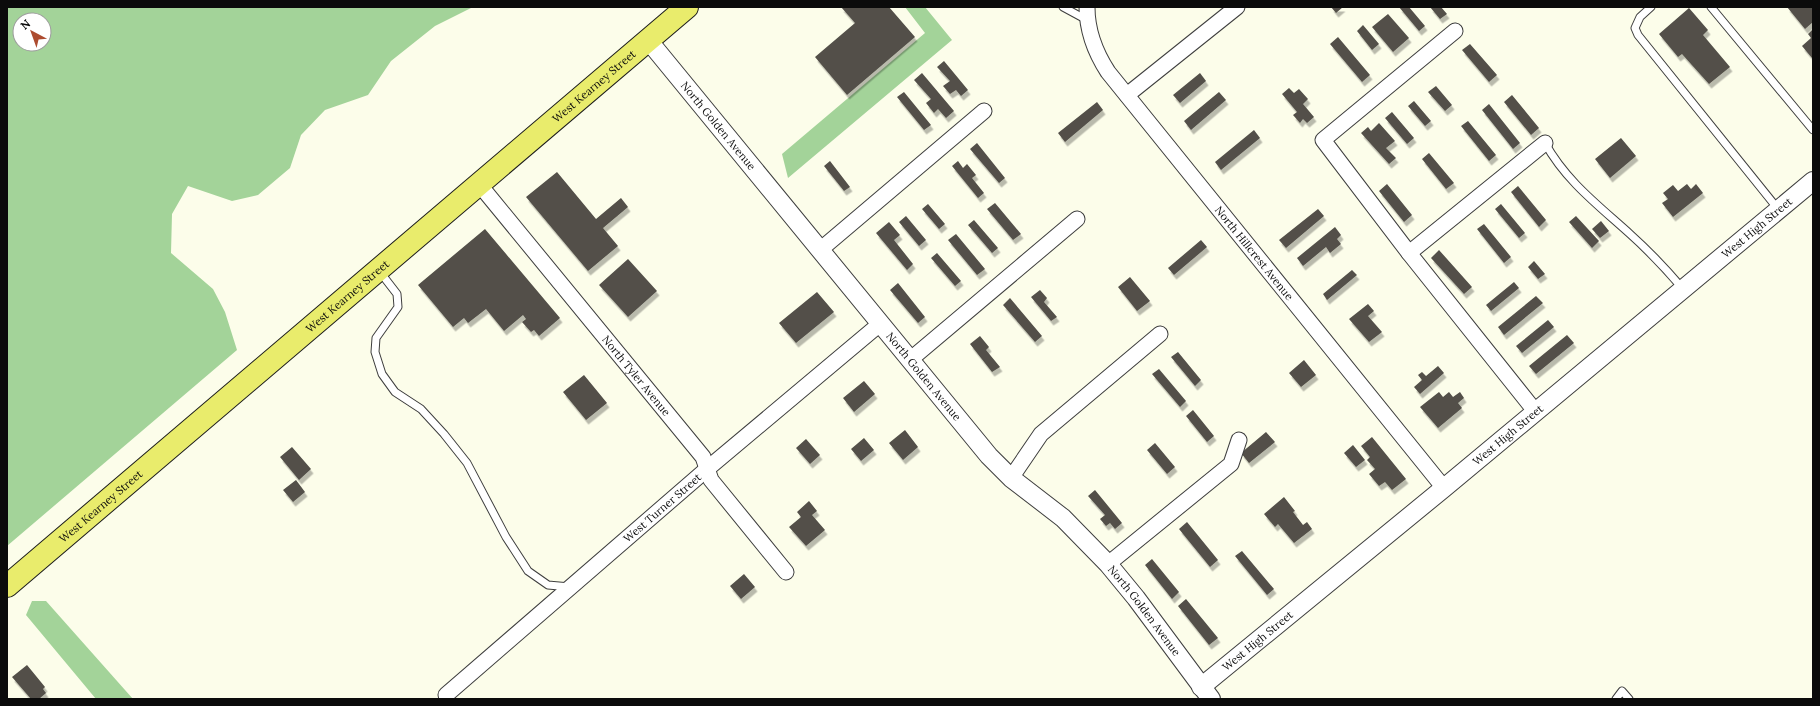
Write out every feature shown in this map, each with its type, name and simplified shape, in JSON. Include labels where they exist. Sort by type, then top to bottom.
[{"type":"main road","name":"West Kearney Street","points":[[7,586],[687,7]]},
{"type":"street","points":[[1127,95],[1237,7]]},
{"type":"street","name":"North Hillcrest Avenue","points":[[1087,13],[1090,36],[1096,52],[1108,72],[1444,488]]},
{"type":"street","points":[[1455,31],[1323,140],[1409,253],[1535,411]]},
{"type":"street","name":"North Golden Avenue","points":[[648,40],[989,456],[1011,478],[1064,518],[1108,564],[1136,598],[1206,693]]},
{"type":"street","points":[[820,250],[984,111]]},
{"type":"street","points":[[1409,253],[1546,143]]},
{"type":"street","name":"West High Street","points":[[1206,693],[1535,411],[1813,181]]},
{"type":"street","name":"North Tyler Avenue","points":[[479,184],[703,457],[711,480],[786,572]]},
{"type":"street","points":[[911,359],[1077,219]]},
{"type":"street","name":"West Turner Street","points":[[446,695],[707,469],[881,323]]},
{"type":"street","points":[[1011,478],[1041,434],[1160,334]]},
{"type":"street","points":[[1108,564],[1231,464],[1239,440]]},
{"type":"lane","points":[[1063,7],[1087,13]]},
{"type":"lane","points":[[1651,7],[1640,17],[1635,28],[1638,35],[1779,209]]},
{"type":"lane","points":[[1711,7],[1813,130]]},
{"type":"lane","points":[[1546,143],[1554,159],[1568,178],[1658,261],[1683,289]]},
{"type":"lane","points":[[378,269],[397,294],[398,307],[376,338],[375,352],[382,374],[396,392],[426,414],[444,434],[466,463],[506,536],[528,571],[548,585],[570,587]]},
{"type":"lane","points":[[1616,699],[1622,690],[1629,699]]},
{"type":"green space","points":[[7,7],[473,7],[435,26],[391,61],[368,95],[325,110],[301,135],[290,168],[258,195],[232,201],[188,186],[172,214],[171,253],[213,289],[225,312],[237,350],[7,546]]},
{"type":"green space","points":[[905,7],[925,7],[952,40],[788,178],[782,154],[925,33]]},
{"type":"green space","points":[[32,601],[46,601],[133,699],[96,699],[26,615]]},
{"type":"building","points":[[841,7],[889,7],[915,37],[847,95],[815,57],[855,23]]},
{"type":"building","points":[[1331,7],[1343,7],[1336,13]]},
{"type":"building","points":[[1399,7],[1409,7],[1425,26],[1419,31]]},
{"type":"building","points":[[1430,7],[1441,7],[1447,14],[1440,19]]},
{"type":"building","points":[[1787,7],[1812,7],[1813,22],[1805,29]]},
{"type":"building","points":[[1689,8],[1708,30],[1703,35],[1730,67],[1709,84],[1682,54],[1678,57],[1659,34]]},
{"type":"building","points":[[1388,14],[1409,38],[1393,52],[1372,27]]},
{"type":"building","points":[[1363,25],[1379,44],[1372,50],[1357,31]]},
{"type":"building","points":[[1813,29],[1812,58],[1802,46],[1811,38],[1808,34]]},
{"type":"building","points":[[1338,37],[1370,75],[1362,82],[1330,44]]},
{"type":"building","points":[[1470,44],[1497,75],[1489,82],[1462,50]]},
{"type":"building","points":[[944,61],[968,90],[961,96],[956,90],[950,94],[943,86],[950,81],[937,67]]},
{"type":"building","points":[[922,73],[954,111],[946,118],[938,109],[934,113],[926,103],[931,99],[914,80]]},
{"type":"building","points":[[1200,73],[1206,81],[1180,103],[1173,95]]},
{"type":"building","points":[[1436,86],[1452,105],[1445,111],[1428,92]]},
{"type":"building","points":[[1289,88],[1294,93],[1299,89],[1308,99],[1303,104],[1314,117],[1307,123],[1303,119],[1300,123],[1293,115],[1297,112],[1282,94]]},
{"type":"building","points":[[904,92],[931,125],[924,130],[897,97]]},
{"type":"building","points":[[1219,92],[1226,100],[1191,130],[1184,121]]},
{"type":"building","points":[[1512,95],[1539,128],[1531,135],[1504,102]]},
{"type":"building","points":[[1414,101],[1431,121],[1425,126],[1408,106]]},
{"type":"building","points":[[1097,102],[1103,110],[1065,142],[1058,133]]},
{"type":"building","points":[[1489,104],[1520,143],[1513,149],[1482,110]]},
{"type":"building","points":[[1392,112],[1414,138],[1407,144],[1385,118]]},
{"type":"building","points":[[1468,121],[1496,155],[1489,161],[1461,126]]},
{"type":"building","points":[[1379,123],[1395,141],[1386,148],[1396,158],[1389,164],[1361,133],[1368,127],[1371,131]]},
{"type":"building","points":[[1254,130],[1260,138],[1221,170],[1215,162]]},
{"type":"building","points":[[1621,138],[1636,156],[1610,178],[1595,159]]},
{"type":"building","points":[[977,143],[1005,178],[999,183],[970,149]]},
{"type":"building","points":[[1429,153],[1454,183],[1446,189],[1422,159]]},
{"type":"building","points":[[830,161],[850,187],[844,191],[824,166]]},
{"type":"building","points":[[958,161],[963,168],[967,164],[976,175],[972,178],[984,193],[978,198],[952,166]]},
{"type":"building","points":[[557,172],[596,219],[621,198],[628,207],[603,228],[618,246],[588,271],[526,197]]},
{"type":"building","points":[[1387,184],[1412,215],[1404,222],[1379,191]]},
{"type":"building","points":[[1687,184],[1691,189],[1696,184],[1703,193],[1673,217],[1662,203],[1668,199],[1663,193],[1673,185],[1678,191]]},
{"type":"building","points":[[1518,186],[1546,220],[1539,227],[1511,192]]},
{"type":"building","points":[[995,203],[1021,234],[1013,240],[987,209]]},
{"type":"building","points":[[928,204],[945,224],[939,229],[922,209]]},
{"type":"building","points":[[1501,204],[1525,233],[1519,238],[1495,209]]},
{"type":"building","points":[[1318,209],[1324,216],[1286,248],[1279,240]]},
{"type":"building","points":[[906,216],[926,240],[919,246],[899,222]]},
{"type":"building","points":[[1576,216],[1599,241],[1592,248],[1569,222]]},
{"type":"building","points":[[974,220],[998,248],[992,253],[968,225]]},
{"type":"building","points":[[1601,221],[1609,231],[1600,238],[1592,229]]},
{"type":"building","points":[[889,222],[900,235],[894,240],[913,264],[907,270],[876,233]]},
{"type":"building","points":[[1484,224],[1511,257],[1504,263],[1477,229]]},
{"type":"building","points":[[1335,227],[1341,235],[1337,239],[1341,244],[1330,253],[1326,247],[1303,266],[1297,258]]},
{"type":"building","points":[[485,229],[560,318],[539,336],[534,330],[531,332],[522,322],[526,319],[523,315],[504,331],[486,309],[468,323],[464,318],[453,327],[418,285]]},
{"type":"building","points":[[956,234],[985,269],[977,275],[948,240]]},
{"type":"building","points":[[1201,240],[1207,247],[1174,275],[1168,268]]},
{"type":"building","points":[[1439,250],[1472,287],[1464,294],[1431,258]]},
{"type":"building","points":[[937,253],[961,281],[955,286],[931,258]]},
{"type":"building","points":[[628,259],[657,291],[628,317],[599,285]]},
{"type":"building","points":[[1534,261],[1545,274],[1538,279],[1528,267]]},
{"type":"building","points":[[1352,270],[1357,275],[1327,300],[1323,294]]},
{"type":"building","points":[[1130,277],[1150,301],[1137,311],[1118,287]]},
{"type":"building","points":[[1514,282],[1519,288],[1491,311],[1486,305]]},
{"type":"building","points":[[898,283],[925,317],[918,323],[890,290]]},
{"type":"building","points":[[1040,290],[1047,298],[1044,302],[1057,317],[1051,321],[1031,297]]},
{"type":"building","points":[[817,292],[834,312],[796,343],[779,323]]},
{"type":"building","points":[[1536,296],[1543,303],[1504,335],[1498,327]]},
{"type":"building","points":[[1010,298],[1042,336],[1035,342],[1003,305]]},
{"type":"building","points":[[1368,304],[1374,311],[1368,316],[1382,332],[1369,342],[1349,319]]},
{"type":"building","points":[[1548,320],[1554,327],[1522,353],[1516,346]]},
{"type":"building","points":[[1567,335],[1574,343],[1536,374],[1529,366]]},
{"type":"building","points":[[980,336],[989,347],[986,350],[1000,367],[992,372],[970,344]]},
{"type":"building","points":[[1178,352],[1201,380],[1195,386],[1171,357]]},
{"type":"building","points":[[1304,360],[1316,375],[1301,387],[1289,373]]},
{"type":"building","points":[[1438,366],[1444,373],[1420,394],[1414,387],[1422,380],[1418,375],[1422,372],[1426,376]]},
{"type":"building","points":[[1159,369],[1186,401],[1180,407],[1152,374]]},
{"type":"building","points":[[584,375],[607,403],[586,420],[563,392]]},
{"type":"building","points":[[864,381],[875,394],[854,412],[843,398]]},
{"type":"building","points":[[1439,392],[1443,397],[1449,392],[1453,397],[1460,392],[1464,398],[1458,403],[1462,408],[1438,428],[1420,407]]},
{"type":"building","points":[[1193,410],[1214,436],[1207,442],[1186,416]]},
{"type":"building","points":[[905,430],[918,447],[903,460],[889,443]]},
{"type":"building","points":[[1266,432],[1275,442],[1249,463],[1241,453]]},
{"type":"building","points":[[1372,437],[1406,479],[1392,490],[1385,482],[1379,486],[1369,474],[1375,469],[1367,460],[1370,457],[1361,446]]},
{"type":"building","points":[[864,438],[874,450],[861,461],[851,449]]},
{"type":"building","points":[[806,439],[820,455],[810,464],[796,448]]},
{"type":"building","points":[[1155,443],[1175,467],[1167,474],[1147,450]]},
{"type":"building","points":[[1353,445],[1365,460],[1356,467],[1344,453]]},
{"type":"building","points":[[292,447],[311,469],[299,480],[280,457]]},
{"type":"building","points":[[296,480],[305,492],[293,502],[283,490]]},
{"type":"building","points":[[1095,490],[1122,523],[1115,529],[1110,523],[1106,526],[1100,519],[1105,515],[1088,496]]},
{"type":"building","points":[[1284,497],[1295,511],[1293,512],[1303,525],[1307,522],[1312,529],[1294,543],[1278,524],[1275,527],[1264,514]]},
{"type":"building","points":[[809,501],[817,511],[812,515],[825,530],[806,546],[789,527],[801,517],[797,512]]},
{"type":"building","points":[[1187,522],[1218,560],[1210,567],[1179,529]]},
{"type":"building","points":[[1242,551],[1274,589],[1267,595],[1235,556]]},
{"type":"building","points":[[1152,559],[1179,592],[1172,599],[1145,565]]},
{"type":"building","points":[[744,574],[755,587],[741,599],[730,586]]},
{"type":"building","points":[[1186,599],[1218,638],[1209,645],[1178,606]]},
{"type":"building","points":[[27,665],[45,687],[43,689],[46,693],[39,699],[31,699],[12,677]]}]
